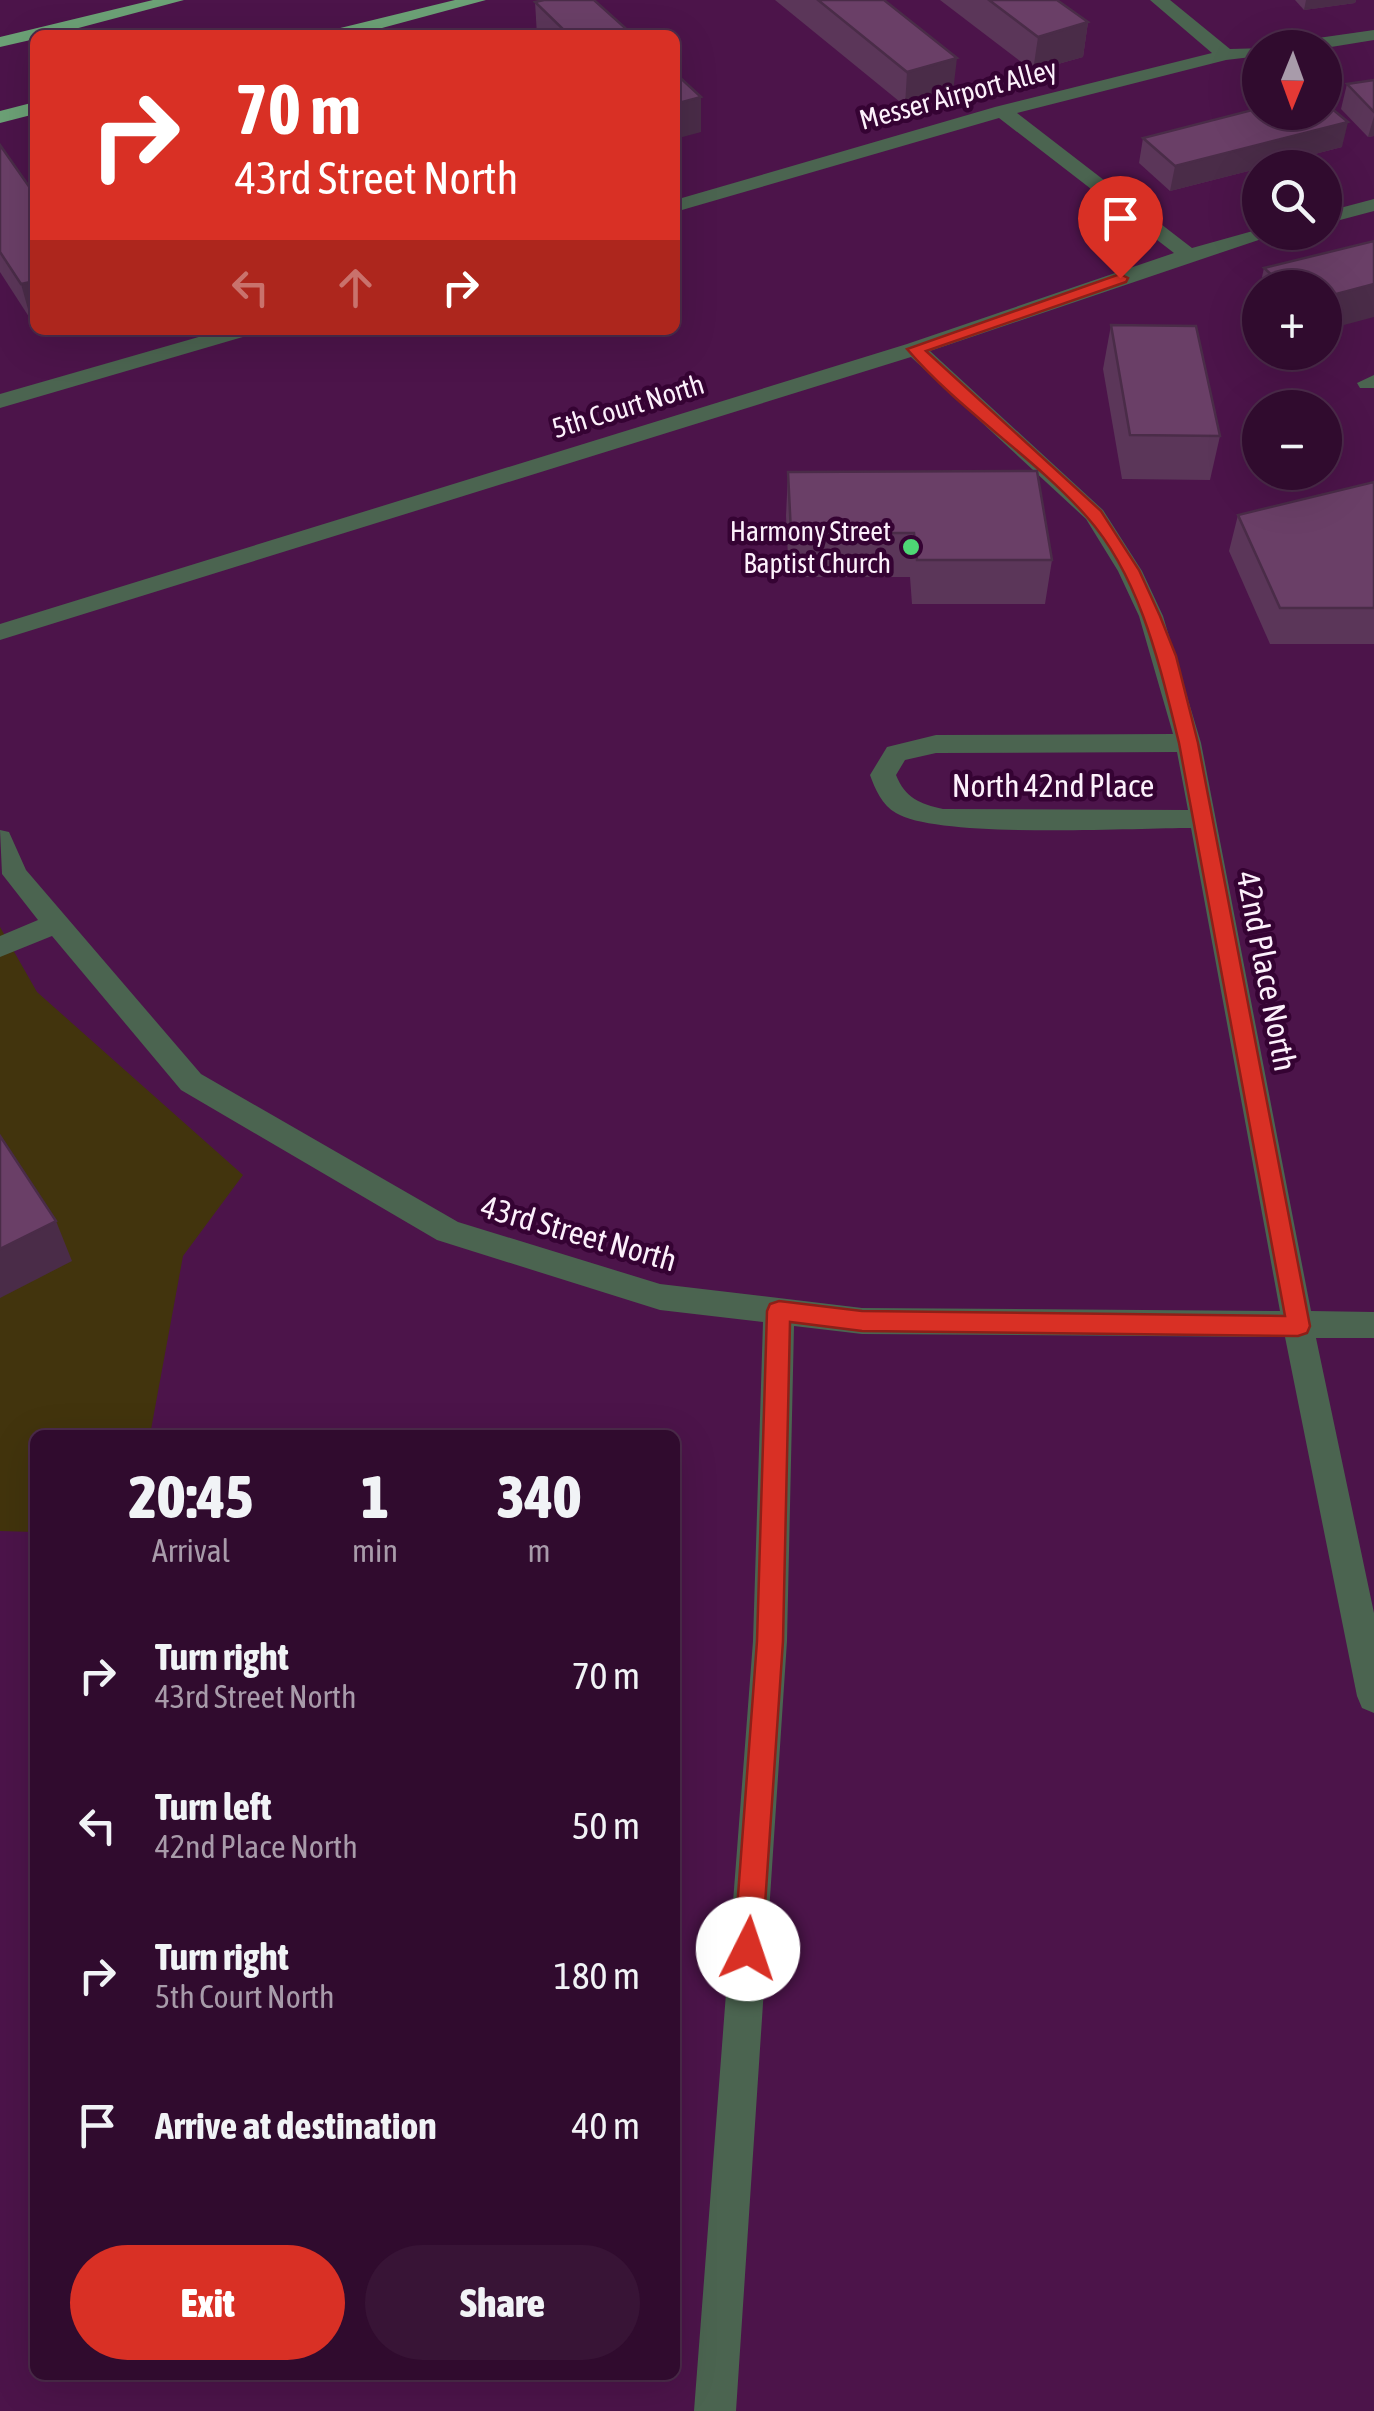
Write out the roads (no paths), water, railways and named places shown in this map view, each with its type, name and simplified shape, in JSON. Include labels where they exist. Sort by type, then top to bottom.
[{"type":"main road","points":[[50,30],[175,0]]},
{"type":"main road","points":[[354,30],[477,0]]},
{"type":"main road","points":[[0,42],[30,35]]},
{"type":"main road","points":[[0,117],[30,109]]},
{"type":"street","points":[[1159,0],[1226,55]]},
{"type":"street","points":[[1342,40],[1374,35]]},
{"type":"street","name":"Messer Airport Alley","points":[[680,205],[1002,111],[1242,53]]},
{"type":"street","points":[[1002,111],[1189,255]]},
{"type":"street","points":[[1342,213],[1374,205]]},
{"type":"street","name":"5th Court North","points":[[0,632],[915,349],[1242,240]]},
{"type":"street","points":[[0,401],[229,335]]},
{"type":"street","name":"42nd Place North","points":[[915,349],[1095,515],[1130,570],[1166,656],[1188,743],[1298,1326],[1374,1696]]},
{"type":"street","name":"North 42nd Place","points":[[1188,743],[936,744],[896,753],[883,775],[889,797],[908,811],[943,818],[1202,818]]},
{"type":"street","name":"43rd Street North","points":[[0,839],[15,874],[191,1082],[448,1232],[660,1297],[862,1321],[1374,1325]]},
{"type":"street","points":[[0,947],[56,922]]},
{"type":"street","points":[[715,2411],[770,1641],[779,1311]]},
{"type":"place","name":"Harmony Street Baptist Church","points":[[911,547]]}]
